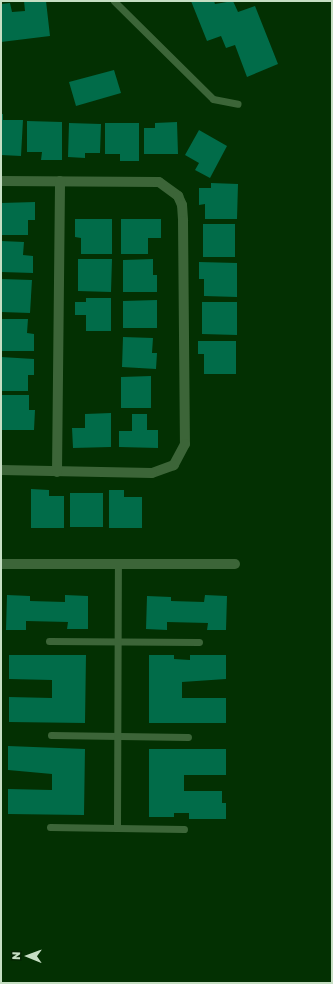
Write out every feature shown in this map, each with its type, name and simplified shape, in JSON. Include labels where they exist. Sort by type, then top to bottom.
[{"type":"street","points":[[1,181],[159,182],[178,196],[182,205],[184,221],[185,444],[174,465],[152,473],[1,470]]},
{"type":"street","points":[[58,472],[60,181]]},
{"type":"street","points":[[1,564],[236,564]]},
{"type":"lane","points":[[114,1],[213,99],[238,104]]},
{"type":"lane","points":[[117,827],[118,564]]},
{"type":"lane","points":[[49,641],[199,642]]},
{"type":"lane","points":[[51,735],[188,737]]},
{"type":"lane","points":[[50,826],[184,829]]},
{"type":"building","points":[[24,1],[46,1],[50,36],[1,42],[1,4],[10,3],[12,12],[25,11]]},
{"type":"building","points":[[191,1],[214,1],[215,4],[233,1],[238,12],[255,6],[278,64],[247,77],[235,45],[226,48],[221,36],[207,41]]},
{"type":"building","points":[[114,70],[121,93],[76,106],[69,82]]},
{"type":"building","points":[[1,114],[3,114],[3,120],[23,120],[21,156],[1,155]]},
{"type":"building","points":[[27,121],[62,122],[62,160],[41,160],[42,152],[27,152]]},
{"type":"building","points":[[177,122],[178,154],[144,154],[144,128],[155,128],[155,123]]},
{"type":"building","points":[[69,123],[101,124],[100,153],[85,153],[85,158],[68,157]]},
{"type":"building","points":[[105,123],[139,123],[139,161],[120,161],[120,154],[105,154]]},
{"type":"building","points":[[199,130],[227,146],[210,178],[195,170],[199,163],[185,155]]},
{"type":"building","points":[[211,183],[238,184],[237,219],[205,219],[205,204],[199,205],[199,188],[211,188]]},
{"type":"building","points":[[35,202],[35,220],[28,220],[28,235],[1,235],[1,203]]},
{"type":"building","points":[[75,219],[112,219],[112,254],[81,254],[81,238],[75,237]]},
{"type":"building","points":[[121,219],[161,219],[161,238],[148,238],[148,254],[121,254]]},
{"type":"building","points":[[203,224],[235,224],[235,257],[203,257]]},
{"type":"building","points":[[1,241],[24,242],[23,255],[33,256],[33,273],[1,272]]},
{"type":"building","points":[[78,259],[112,259],[111,292],[78,291]]},
{"type":"building","points":[[153,259],[153,275],[157,275],[157,292],[123,292],[123,260]]},
{"type":"building","points":[[199,262],[237,263],[237,297],[204,296],[204,279],[199,279]]},
{"type":"building","points":[[1,279],[32,280],[30,313],[1,312]]},
{"type":"building","points":[[86,298],[111,298],[111,331],[86,331],[86,315],[75,315],[75,302],[86,302]]},
{"type":"building","points":[[157,300],[157,328],[123,328],[123,301]]},
{"type":"building","points":[[202,302],[237,302],[237,335],[202,334]]},
{"type":"building","points":[[1,319],[28,319],[27,333],[34,334],[34,351],[1,351]]},
{"type":"building","points":[[123,337],[153,338],[152,353],[157,353],[156,369],[122,367]]},
{"type":"building","points":[[198,341],[236,341],[236,374],[204,374],[204,354],[198,354]]},
{"type":"building","points":[[1,357],[34,359],[34,375],[28,375],[28,391],[1,391]]},
{"type":"building","points":[[151,376],[151,408],[121,408],[121,377]]},
{"type":"building","points":[[1,395],[29,395],[29,410],[35,410],[34,430],[1,430]]},
{"type":"building","points":[[111,413],[111,447],[73,448],[72,428],[85,428],[85,414]]},
{"type":"building","points":[[132,414],[147,414],[147,430],[158,430],[158,448],[119,447],[119,431],[132,431]]},
{"type":"building","points":[[31,489],[49,490],[49,496],[64,496],[64,528],[31,528]]},
{"type":"building","points":[[109,490],[124,490],[124,497],[142,497],[142,528],[109,528]]},
{"type":"building","points":[[70,493],[103,493],[103,527],[70,527]]},
{"type":"building","points":[[7,595],[30,596],[30,601],[65,602],[65,595],[88,596],[88,629],[67,629],[68,622],[26,621],[26,630],[6,630]]},
{"type":"building","points":[[205,595],[227,596],[226,630],[207,630],[208,623],[167,622],[167,630],[146,629],[147,596],[171,597],[171,601],[204,602]]},
{"type":"building","points":[[9,655],[86,655],[85,723],[9,722],[9,697],[52,698],[52,680],[9,679]]},
{"type":"building","points":[[149,655],[174,655],[174,659],[190,660],[190,655],[226,655],[226,679],[182,682],[182,698],[226,698],[226,723],[149,723]]},
{"type":"building","points":[[8,746],[85,749],[84,815],[8,814],[8,789],[52,790],[52,774],[8,770]]},
{"type":"building","points":[[149,749],[226,749],[226,775],[184,775],[184,791],[222,791],[222,803],[226,803],[226,819],[189,819],[189,813],[174,813],[174,817],[149,817]]}]
